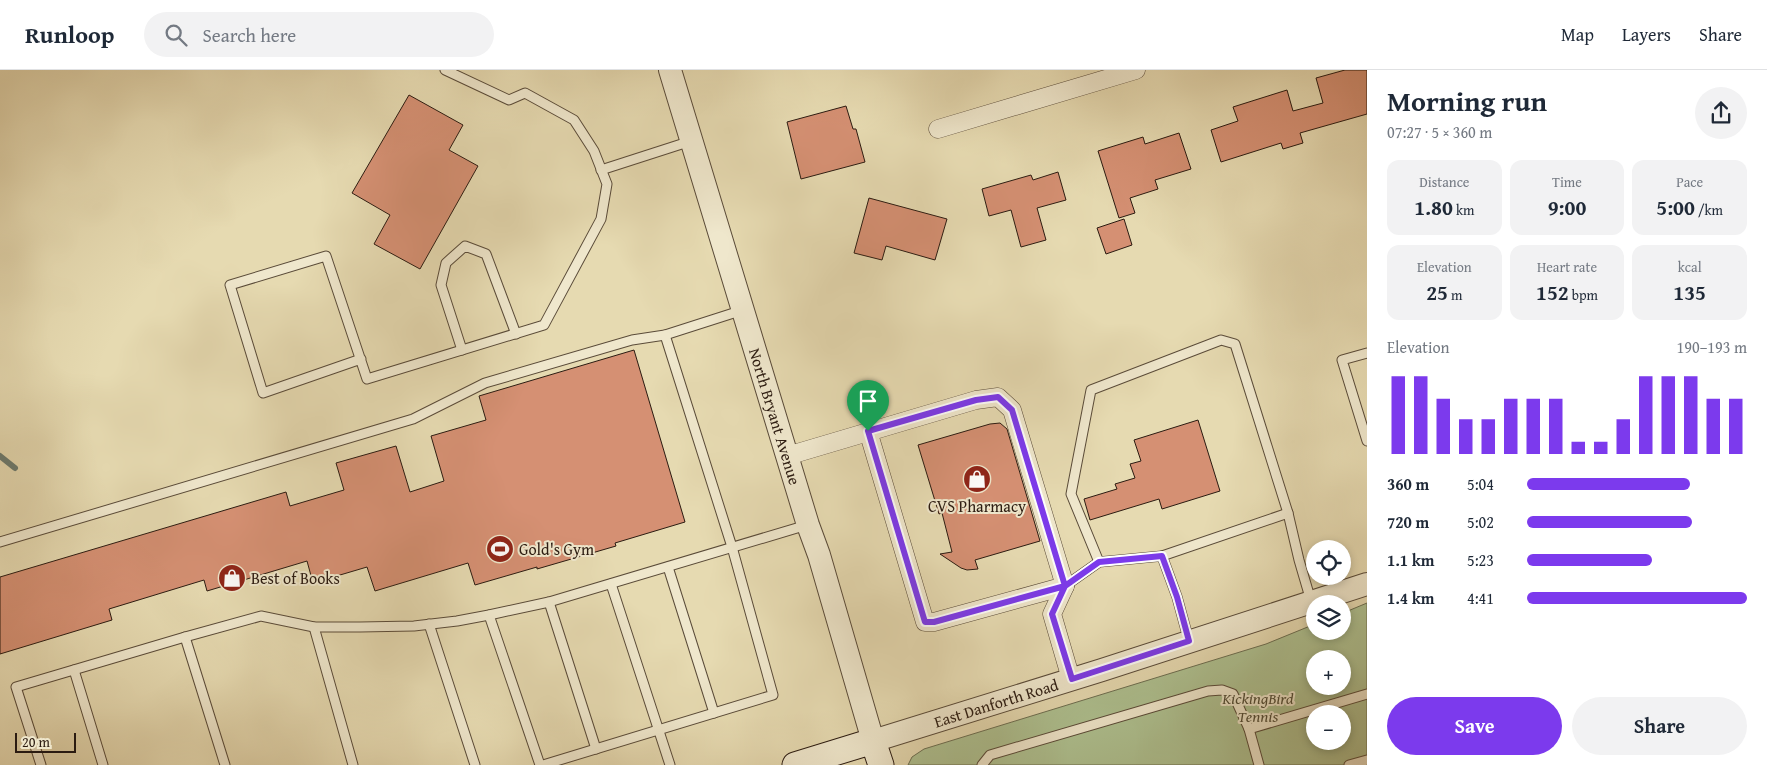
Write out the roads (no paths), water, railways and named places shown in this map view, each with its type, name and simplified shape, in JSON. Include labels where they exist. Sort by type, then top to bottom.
[{"type":"main road","name":"East Danforth Road","points":[[795,765],[873,741]]},
{"type":"main road","name":"North Bryant Avenue","points":[[873,741],[881,765]]},
{"type":"street","name":"North Bryant Avenue","points":[[670,70],[808,525],[819,555],[873,741]]},
{"type":"street","points":[[938,129],[1136,70]]},
{"type":"street","points":[[787,456],[976,400],[998,397],[1012,410],[1065,586],[1052,614],[1072,679]]},
{"type":"street","points":[[868,431],[925,622],[934,622],[1065,586]]},
{"type":"street","name":"East Danforth Road","points":[[1331,595],[1367,584]]},
{"type":"street","name":"East Danforth Road","points":[[873,741],[1072,679],[1306,603]]},
{"type":"lane","points":[[361,359],[263,393],[230,285],[326,256],[368,379],[544,326],[601,219],[607,184],[594,151],[574,120],[524,93],[509,100],[445,70]]},
{"type":"lane","points":[[601,170],[691,141]]},
{"type":"lane","points":[[462,350],[441,285],[446,263],[466,246],[486,254],[516,334]]},
{"type":"lane","points":[[0,542],[413,419],[485,383],[632,340],[665,335],[744,310]]},
{"type":"lane","points":[[489,615],[542,765],[660,731],[773,695],[732,548],[665,335]]},
{"type":"lane","points":[[1099,562],[1071,494],[1091,390],[1221,340],[1235,344],[1288,513],[1309,595]]},
{"type":"lane","points":[[1367,353],[1342,360],[1367,441]]},
{"type":"lane","points":[[1065,586],[1099,562],[1162,556],[1288,513]]},
{"type":"lane","points":[[41,765],[16,687],[261,616],[314,627],[429,624],[489,615],[549,602],[808,525]]},
{"type":"lane","points":[[1162,556],[1177,597],[1189,641]]},
{"type":"lane","points":[[668,566],[714,713]]},
{"type":"lane","points":[[612,584],[670,765]]},
{"type":"lane","points":[[549,602],[596,749]]},
{"type":"lane","points":[[429,624],[475,765]]},
{"type":"lane","points":[[314,627],[353,765]]},
{"type":"lane","points":[[185,637],[225,765]]},
{"type":"lane","points":[[74,670],[103,765]]},
{"type":"lane","points":[[982,765],[990,755],[1208,691],[1222,690],[1234,694],[1248,729],[1259,765]]},
{"type":"lane","points":[[1248,729],[1367,694]]},
{"type":"lane","points":[[1350,765],[1367,760]]},
{"type":"waterway","points":[[0,456],[15,468]]},
{"type":"place","name":"CVS Pharmacy","points":[[977,479]]},
{"type":"place","name":"Gold's Gym","points":[[500,549]]},
{"type":"place","name":"Best of Books","points":[[232,578]]},
{"type":"park label","name":"KickingBird Tennis","points":[[1258,707]]}]
